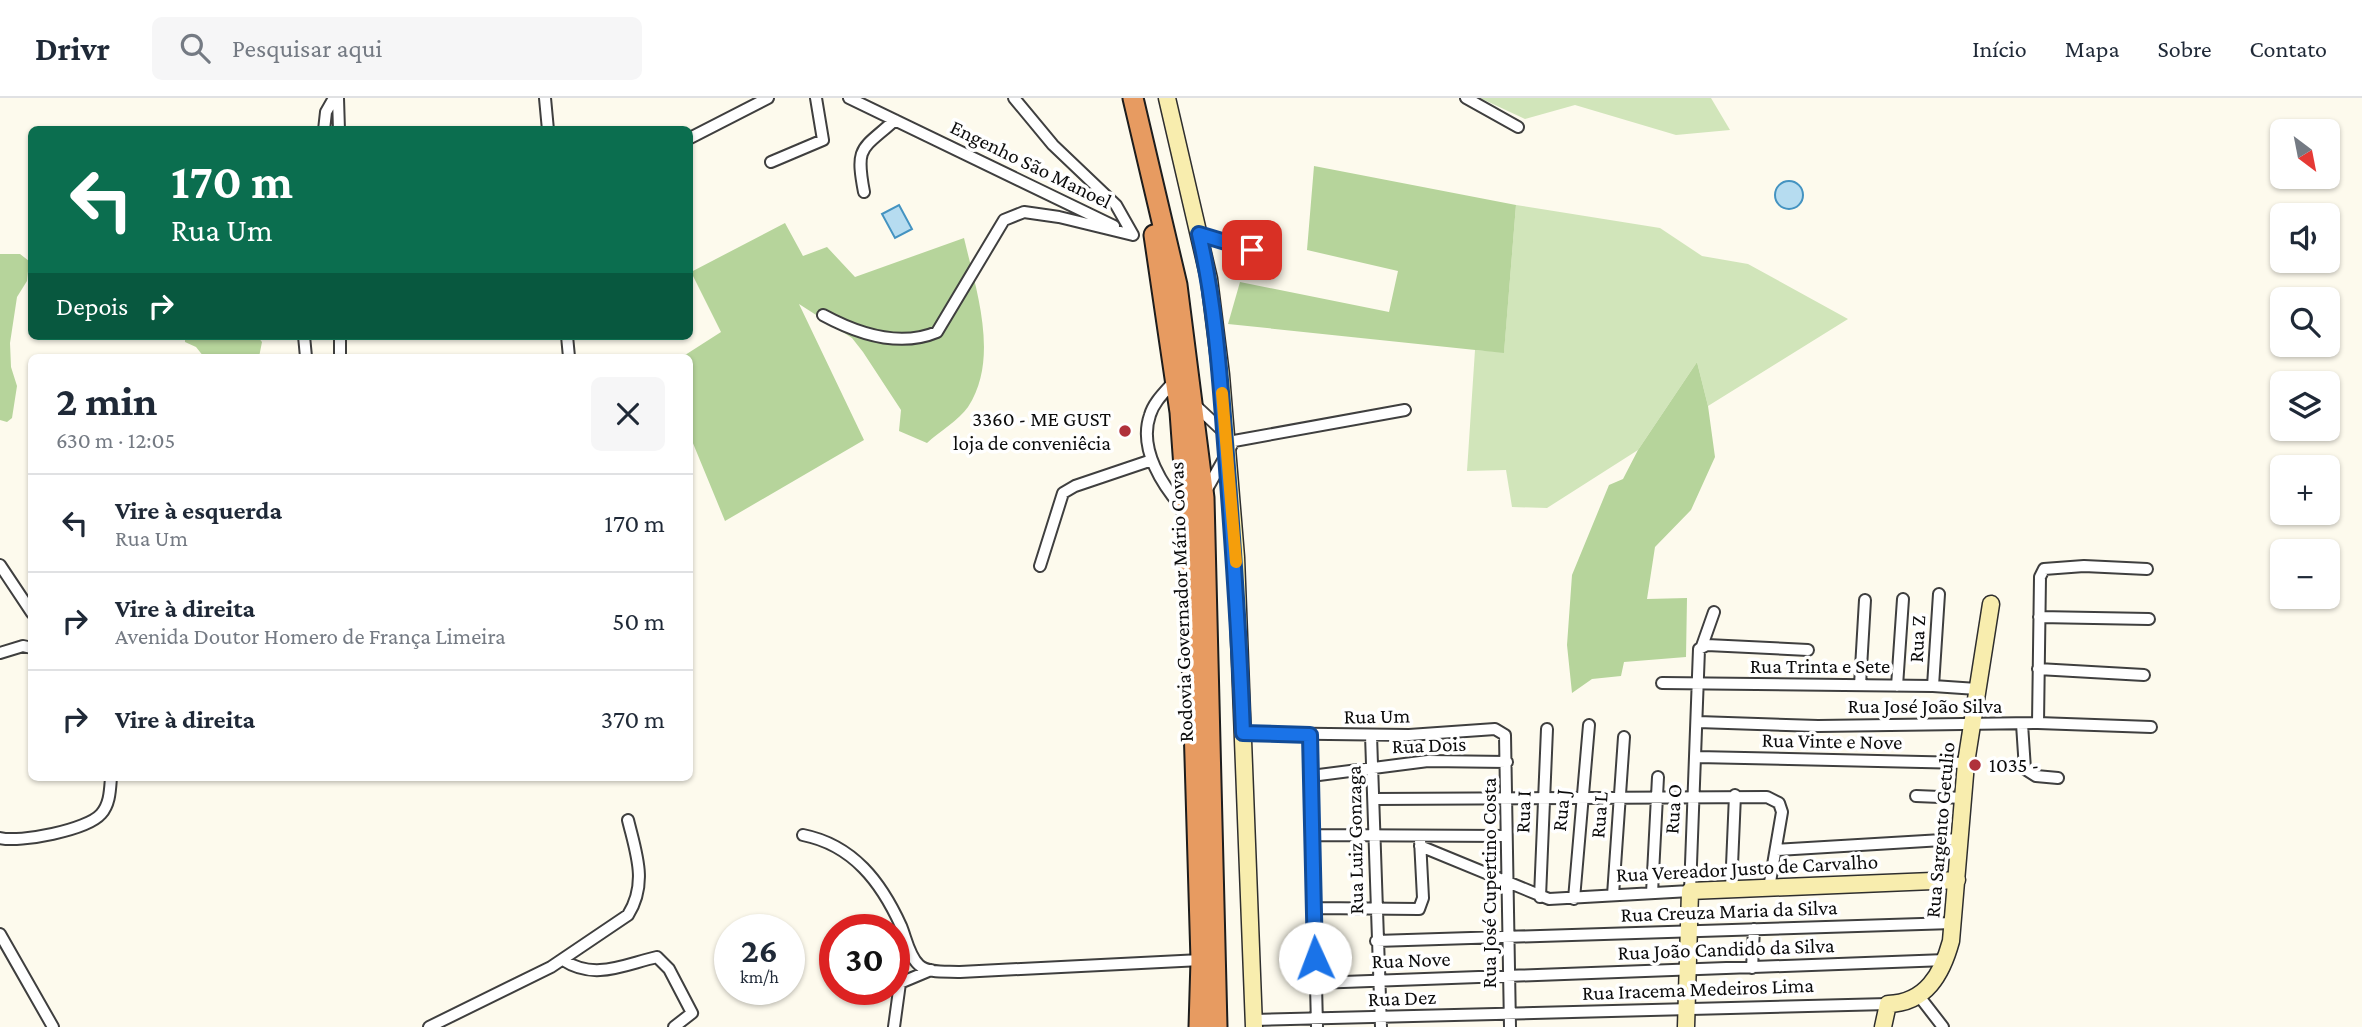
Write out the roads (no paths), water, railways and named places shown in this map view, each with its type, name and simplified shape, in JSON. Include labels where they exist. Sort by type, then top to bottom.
[{"type":"highway","name":"Rodovia Governador Mário Covas","points":[[1121,98],[1157,247],[1176,379],[1188,514],[1201,960],[1199,1027]]},
{"type":"highway","name":"Rodovia Governador Mário Covas","points":[[1133,98],[1171,254],[1204,498],[1217,1027]]},
{"type":"main road","points":[[1167,98],[1199,234],[1216,322],[1228,442],[1236,557],[1254,1023]]},
{"type":"main road","name":"Rua Sargento Getulio","points":[[1919,996],[1932,984],[1946,960],[1953,923],[1966,763],[1991,604]]},
{"type":"main road","name":"Rua Vereador Justo de Carvalho","points":[[1690,891],[1957,880]]},
{"type":"main road","name":"Rua O","points":[[1686,1027],[1690,968],[1690,891]]},
{"type":"main road","points":[[1883,1027],[1888,1004],[1919,996]]},
{"type":"street","points":[[324,126],[326,112],[336,98]]},
{"type":"street","points":[[336,98],[339,126]]},
{"type":"street","points":[[545,98],[548,126]]},
{"type":"street","points":[[693,136],[768,98]]},
{"type":"street","points":[[771,162],[823,140],[816,98]]},
{"type":"street","name":"Engenho São Manoel","points":[[849,98],[1157,247]]},
{"type":"street","points":[[1014,98],[1053,145],[1116,205],[1133,235]]},
{"type":"street","points":[[1466,98],[1518,127]]},
{"type":"street","points":[[864,191],[858,160],[860,151],[895,120]]},
{"type":"street","points":[[823,315],[856,332],[884,337],[918,340],[937,332],[1004,220],[1024,212],[1059,217],[1133,235]]},
{"type":"street","points":[[1199,234],[1252,250]]},
{"type":"street","points":[[1176,379],[1150,413],[1147,435],[1152,460],[1168,491],[1188,514]]},
{"type":"street","points":[[1191,402],[1228,442]]},
{"type":"street","points":[[1228,442],[1405,410]]},
{"type":"street","points":[[1204,498],[1228,442]]},
{"type":"street","points":[[1040,566],[1063,493],[1075,486],[1152,460]]},
{"type":"street","points":[[0,565],[28,607]]},
{"type":"street","points":[[2038,723],[2040,578],[2044,569],[2057,566],[2147,569]]},
{"type":"street","name":"Rua Z","points":[[1933,686],[1939,594]]},
{"type":"street","points":[[1897,685],[1903,599]]},
{"type":"street","points":[[1860,685],[1866,600]]},
{"type":"street","name":"Rua O","points":[[1690,891],[1700,651],[1714,612]]},
{"type":"street","points":[[2039,617],[2149,619]]},
{"type":"street","points":[[0,653],[23,646],[28,647]]},
{"type":"street","points":[[1700,651],[1808,650]]},
{"type":"street","points":[[2038,669],[2144,675]]},
{"type":"street","name":"Rua Trinta e Sete","points":[[1662,683],[1897,685],[1977,690]]},
{"type":"street","name":"Rua José João Silva","points":[[1698,722],[1818,726],[2038,723],[2151,727]]},
{"type":"street","points":[[2022,724],[2025,769],[2036,776],[2058,778]]},
{"type":"street","name":"Rua J","points":[[1574,899],[1589,725]]},
{"type":"street","name":"Rua Um","points":[[1243,733],[1371,735],[1495,729],[1507,739]]},
{"type":"street","name":"Rua I","points":[[1540,897],[1547,729]]},
{"type":"street","points":[[1310,735],[1317,1024]]},
{"type":"street","name":"Rua Luiz Gonzaga","points":[[1371,735],[1376,941],[1381,1023]]},
{"type":"street","name":"Rua L","points":[[1613,895],[1623,737]]},
{"type":"street","name":"Rua José Cupertino Costa","points":[[1507,739],[1507,976],[1510,1027]]},
{"type":"street","name":"Rua Vinte e Nove","points":[[1697,757],[1966,763]]},
{"type":"street","name":"Rua Dois","points":[[1311,776],[1428,761],[1507,762]]},
{"type":"street","points":[[1652,893],[1658,777]]},
{"type":"street","points":[[0,838],[26,837],[89,824],[102,813],[107,803],[110,781]]},
{"type":"street","points":[[1731,889],[1735,795]]},
{"type":"street","points":[[1374,799],[1619,799],[1735,795],[1775,800],[1781,807],[1782,820],[1769,888]]},
{"type":"street","points":[[1916,796],[1964,798]]},
{"type":"street","points":[[429,1027],[563,960],[616,926],[635,903],[640,869],[628,820]]},
{"type":"street","points":[[1314,908],[1375,906],[1419,909],[1423,904],[1420,834]]},
{"type":"street","points":[[803,835],[840,849],[870,873],[891,906],[916,961],[931,970]]},
{"type":"street","points":[[1311,835],[1506,836]]},
{"type":"street","name":"Rua Vereador Justo de Carvalho","points":[[1776,850],[1959,839]]},
{"type":"street","points":[[1420,846],[1540,897]]},
{"type":"street","name":"Rua Vereador Justo de Carvalho","points":[[1540,897],[1574,899],[1690,891]]},
{"type":"street","name":"Rua Creuza Maria da Silva","points":[[1376,941],[1953,923]]},
{"type":"street","points":[[1752,968],[1754,929]]},
{"type":"street","points":[[0,934],[53,1027]]},
{"type":"street","points":[[563,960],[584,970],[613,970],[657,957],[669,969],[691,1010],[691,1017],[674,1027]]},
{"type":"street","points":[[894,1027],[900,983],[931,970],[960,972],[1201,960]]},
{"type":"street","name":"Rua João Candido da Silva","points":[[1507,976],[1946,960]]},
{"type":"street","name":"Rua Nove","points":[[1316,983],[1507,976]]},
{"type":"street","points":[[1919,996],[1943,1027]]},
{"type":"street","name":"Rua Iracema Medeiros Lima","points":[[1509,1013],[1888,1004]]},
{"type":"street","name":"Rua Dez","points":[[1254,1023],[1381,1023],[1509,1013]]},
{"type":"water","points":[[1789,181],[1799,185],[1803,195],[1799,205],[1789,209],[1779,205],[1775,195],[1779,185]]},
{"type":"water","points":[[899,205],[912,229],[895,238],[882,214]]},
{"type":"place","name":"3360 - ME GUST loja de conveniêcia","points":[[1125,431]]},
{"type":"place","name":"1035 -","points":[[1975,765]]}]
